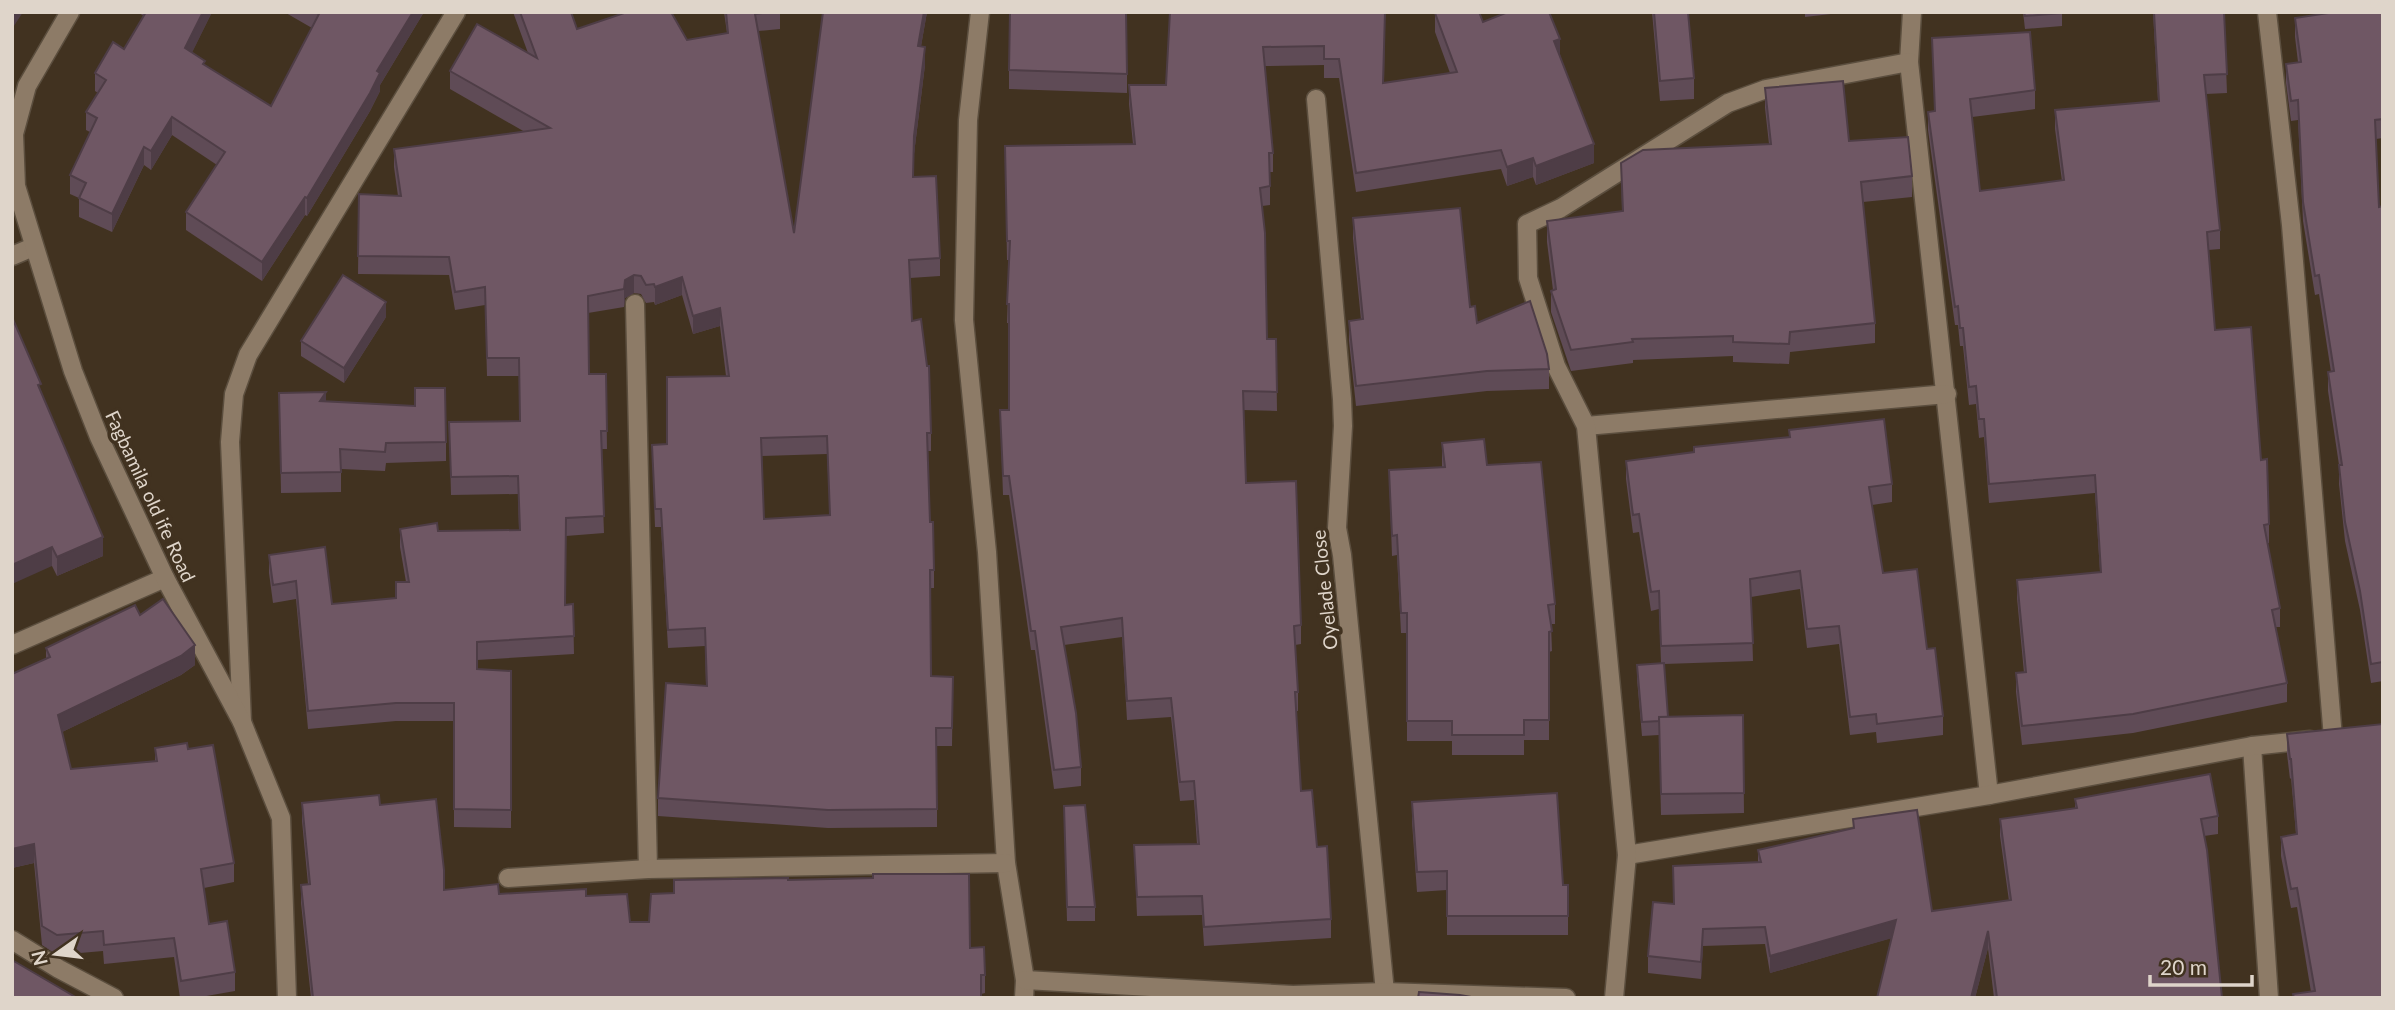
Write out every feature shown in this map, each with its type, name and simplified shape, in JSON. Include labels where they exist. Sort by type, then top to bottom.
[{"type":"street","name":"Fagbamila old ife Road","points":[[70,12],[27,86],[14,135],[16,186],[73,371],[99,437],[165,578],[242,722],[281,818],[287,998]]},
{"type":"street","points":[[242,722],[230,442],[234,394],[248,355],[456,12]]},
{"type":"street","points":[[980,12],[968,120],[964,320],[987,552],[1006,863],[1025,989],[1294,996],[1385,992],[1566,998]]},
{"type":"street","points":[[1912,12],[1909,62],[1989,795]]},
{"type":"street","points":[[1627,855],[1989,795],[2252,746],[2339,737],[2291,225],[2267,12]]},
{"type":"street","points":[[1614,998],[1627,855],[1586,426],[1556,366],[1528,278],[1527,224],[1561,208],[1728,103],[1766,89],[1909,62]]},
{"type":"street","name":"Oyelade Close","points":[[1316,99],[1342,399],[1337,528],[1342,555],[1385,992]]},
{"type":"street","points":[[12,256],[33,247]]},
{"type":"street","points":[[635,304],[648,869]]},
{"type":"street","points":[[1586,426],[1947,394]]},
{"type":"street","points":[[12,645],[165,578]]},
{"type":"street","points":[[2252,746],[2269,998]]},
{"type":"street","points":[[508,878],[648,869],[1006,863]]},
{"type":"street","points":[[12,940],[114,998]]},
{"type":"building","points":[[146,12],[203,12],[185,48],[205,61],[203,64],[271,106],[319,14],[315,12],[413,12],[377,71],[380,73],[370,93],[307,198],[305,197],[262,262],[186,212],[225,152],[172,117],[151,151],[144,147],[112,214],[79,198],[86,183],[70,175],[97,118],[86,112],[106,80],[95,73],[113,42],[124,49]]},
{"type":"building","points":[[520,12],[571,12],[577,29],[627,12],[671,12],[687,40],[728,33],[726,12],[769,12],[755,14],[794,233],[823,12],[924,12],[918,46],[925,47],[914,136],[913,177],[936,176],[940,258],[909,260],[912,321],[921,319],[929,366],[931,433],[927,433],[934,570],[930,570],[931,676],[953,677],[952,728],[936,728],[937,809],[828,810],[658,798],[666,683],[707,686],[705,628],[668,630],[661,509],[655,509],[652,445],[667,444],[667,377],[729,376],[720,308],[693,316],[682,277],[655,287],[654,284],[646,285],[641,276],[634,275],[625,280],[624,289],[588,296],[589,374],[606,374],[607,431],[601,431],[604,516],[566,518],[565,605],[573,604],[574,636],[477,642],[477,669],[511,671],[511,810],[454,809],[454,703],[396,703],[308,711],[296,581],[273,585],[269,555],[325,547],[332,604],[396,598],[396,582],[409,582],[400,529],[437,523],[438,531],[520,530],[518,476],[451,477],[449,422],[520,421],[519,358],[487,358],[485,287],[455,292],[449,257],[358,256],[359,194],[401,196],[394,149],[550,128],[450,71],[477,24],[537,58]],"holes":[[[827,436],[830,515],[764,519],[761,438]]]},
{"type":"building","points":[[1010,12],[1126,12],[1127,74],[1009,70]]},
{"type":"building","points":[[1170,12],[1385,12],[1383,83],[1457,72],[1435,13],[1479,12],[1483,22],[1508,12],[1549,12],[1560,39],[1554,41],[1594,144],[1536,166],[1533,158],[1507,167],[1501,150],[1356,173],[1339,59],[1324,59],[1324,46],[1263,47],[1273,153],[1269,153],[1270,186],[1260,188],[1265,233],[1267,339],[1276,339],[1277,392],[1243,391],[1246,483],[1296,481],[1301,625],[1294,626],[1298,692],[1295,692],[1301,791],[1312,790],[1317,847],[1327,846],[1331,919],[1204,927],[1202,896],[1137,897],[1134,845],[1199,844],[1194,781],[1180,782],[1171,698],[1127,701],[1122,618],[1061,627],[1076,713],[1081,767],[1054,770],[1035,631],[1031,631],[1009,476],[1003,476],[1000,410],[1009,410],[1007,304],[1010,241],[1007,241],[1005,146],[1135,144],[1129,85],[1166,85]]},
{"type":"building","points":[[1654,12],[1688,12],[1694,78],[1660,81]]},
{"type":"building","points":[[2024,12],[2062,12],[2062,13],[2025,16]]},
{"type":"building","points":[[2154,12],[2224,12],[2227,74],[2204,75],[2220,230],[2207,232],[2215,330],[2251,327],[2261,460],[2267,459],[2269,524],[2264,525],[2280,608],[2272,610],[2287,683],[2133,714],[2022,726],[2016,673],[2026,672],[2017,580],[2101,572],[2095,475],[1989,484],[1984,419],[1979,419],[1976,386],[1969,387],[1963,328],[1960,328],[1958,306],[1955,307],[1928,112],[1935,111],[1932,38],[2030,32],[2035,90],[1970,99],[1980,191],[2064,180],[2055,110],[2159,101]]},
{"type":"building","points":[[2335,12],[2383,12],[2383,119],[2375,120],[2379,207],[2383,206],[2383,662],[2371,664],[2360,591],[2345,522],[2339,465],[2342,465],[2328,372],[2334,371],[2319,275],[2315,276],[2303,202],[2298,100],[2291,101],[2286,64],[2301,62],[2295,18]]},
{"type":"building","points":[[1843,81],[1849,141],[1908,137],[1912,176],[1861,182],[1875,323],[1790,332],[1789,344],[1733,342],[1733,336],[1632,339],[1633,342],[1571,350],[1551,291],[1556,289],[1547,221],[1623,211],[1621,163],[1643,150],[1771,144],[1765,88]]},
{"type":"building","points":[[1460,208],[1470,307],[1475,306],[1477,323],[1530,301],[1547,354],[1549,369],[1487,371],[1356,386],[1349,321],[1363,319],[1353,218]]},
{"type":"building","points":[[343,275],[386,302],[344,368],[301,341]]},
{"type":"building","points":[[12,317],[103,537],[57,557],[52,547],[12,565]]},
{"type":"building","points":[[415,388],[445,388],[446,442],[386,443],[385,452],[340,449],[341,472],[281,473],[279,393],[326,392],[320,401],[415,406]]},
{"type":"building","points":[[1884,419],[1892,484],[1869,487],[1883,573],[1917,569],[1927,649],[1935,648],[1943,716],[1877,724],[1876,714],[1850,717],[1839,626],[1807,629],[1800,571],[1750,579],[1753,643],[1661,646],[1659,591],[1651,592],[1639,514],[1633,515],[1626,461],[1694,452],[1694,447],[1790,437],[1789,430]]},
{"type":"building","points":[[1484,439],[1487,465],[1541,462],[1555,604],[1548,605],[1552,631],[1549,632],[1549,720],[1524,720],[1524,735],[1452,735],[1452,721],[1407,721],[1407,613],[1401,613],[1397,535],[1392,536],[1389,470],[1445,467],[1442,443]]},
{"type":"building","points":[[163,599],[195,645],[181,656],[58,715],[71,769],[157,761],[155,748],[187,743],[188,749],[213,745],[234,863],[201,869],[209,924],[227,921],[235,972],[181,981],[174,938],[104,945],[103,931],[57,935],[42,926],[34,844],[12,849],[12,674],[50,657],[46,648],[135,605],[140,615]]},
{"type":"building","points":[[1664,663],[1668,717],[1659,717],[1659,721],[1642,722],[1637,665]]},
{"type":"building","points":[[1743,715],[1744,793],[1661,794],[1659,717]]},
{"type":"building","points":[[2383,724],[2383,998],[2294,998],[2293,994],[2315,991],[2297,888],[2291,889],[2281,837],[2297,834],[2287,734]]},
{"type":"building","points":[[2210,774],[2218,816],[2201,819],[2207,850],[2222,998],[1997,998],[1988,931],[1971,998],[1877,998],[1896,920],[1770,956],[1765,927],[1703,929],[1701,962],[1648,956],[1653,902],[1674,904],[1673,866],[1761,862],[1758,850],[1854,828],[1853,819],[1917,810],[1932,911],[2011,900],[2000,819],[2077,808],[2075,799]]},
{"type":"building","points":[[1557,793],[1563,885],[1568,885],[1568,916],[1447,916],[1447,871],[1417,872],[1412,802]]},
{"type":"building","points":[[379,795],[380,805],[436,799],[444,890],[498,884],[499,894],[586,889],[586,896],[627,894],[630,922],[649,922],[651,894],[674,893],[674,880],[788,880],[873,878],[873,874],[969,874],[970,948],[984,947],[985,975],[981,975],[981,998],[313,998],[301,885],[310,884],[302,803]]},
{"type":"building","points":[[1085,805],[1095,907],[1067,907],[1064,806]]},
{"type":"building","points":[[12,960],[77,998],[12,998]]},
{"type":"building","points":[[1419,992],[1460,995],[1477,998],[1418,998]]}]
